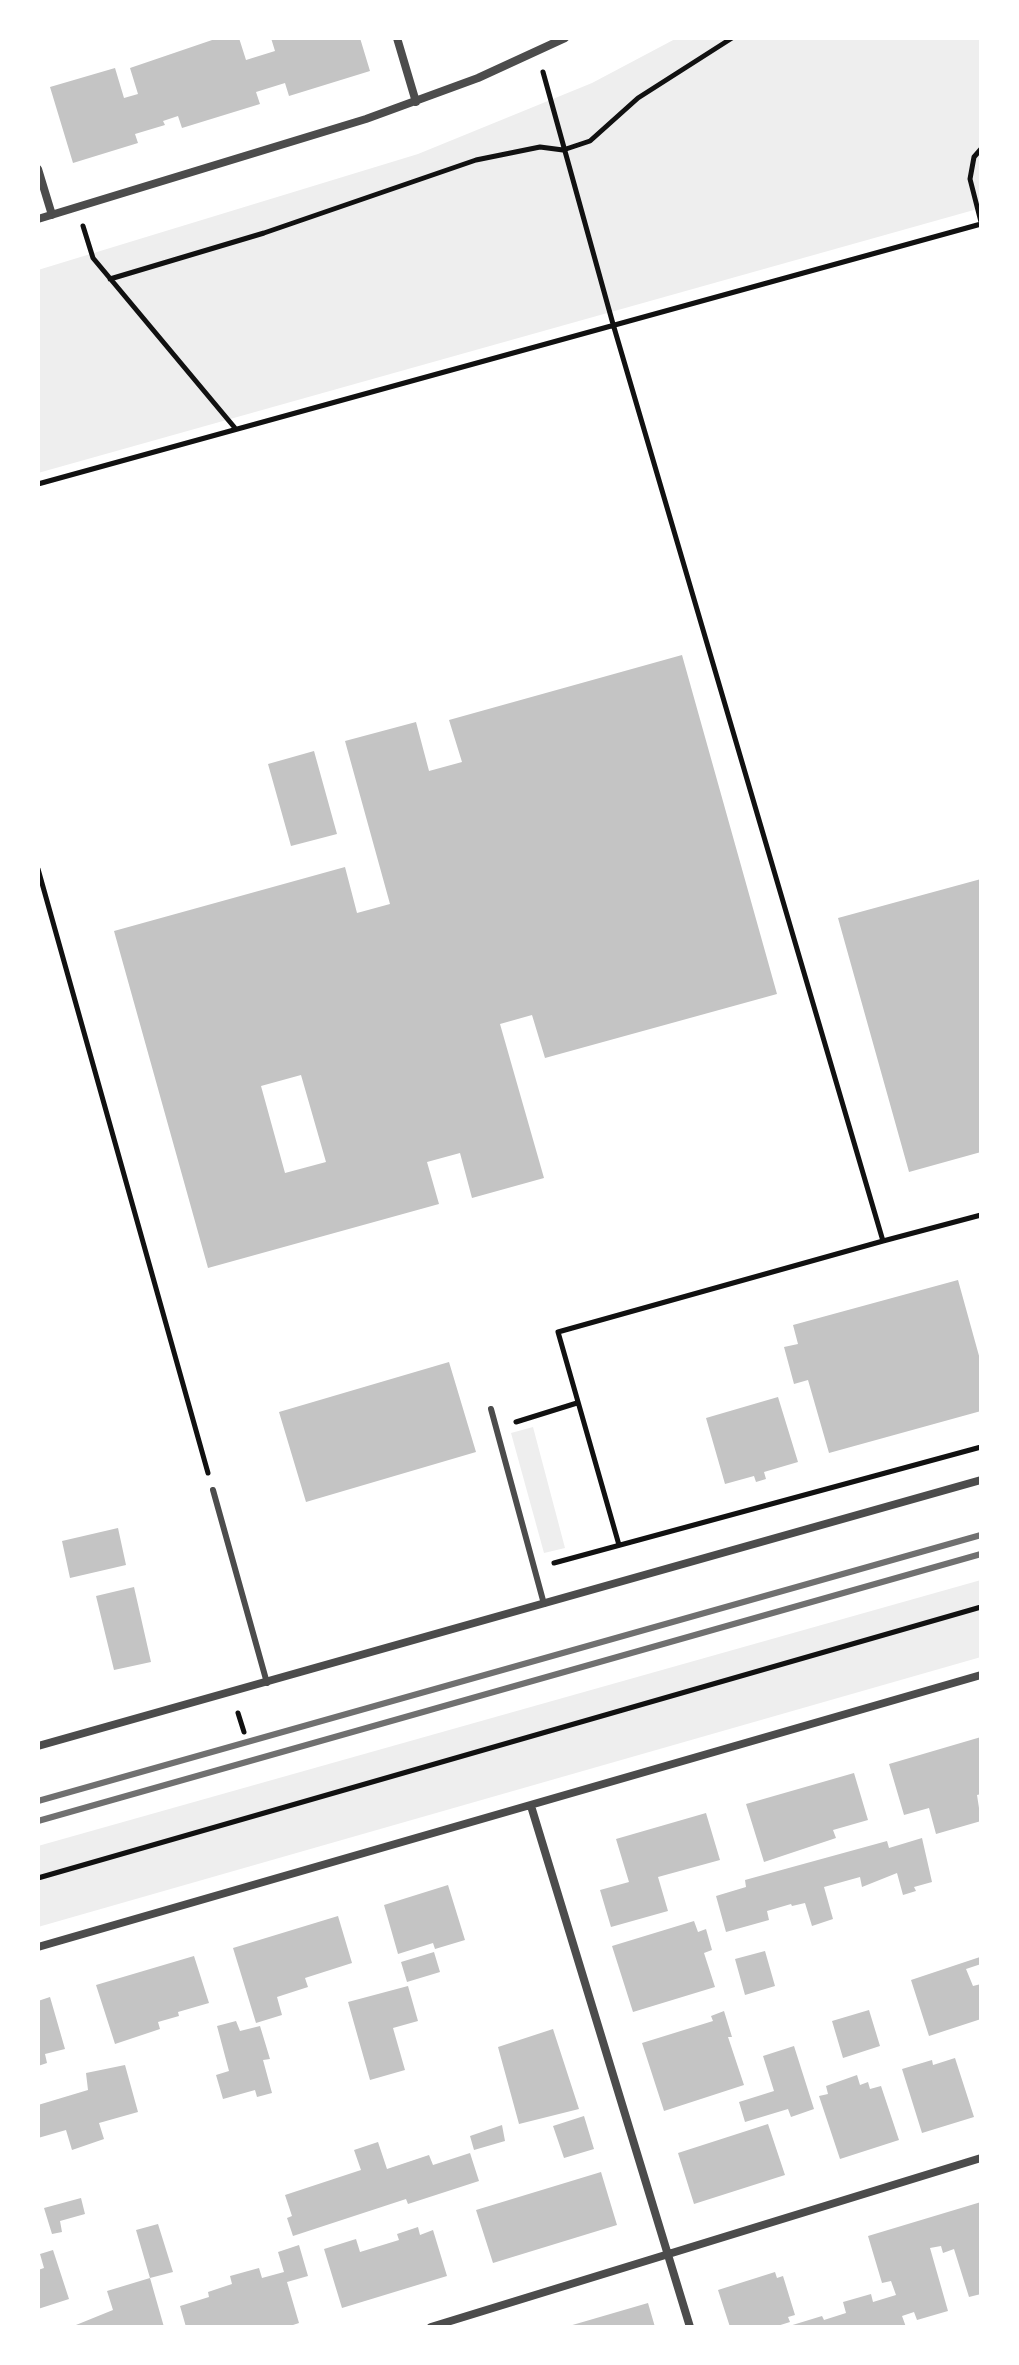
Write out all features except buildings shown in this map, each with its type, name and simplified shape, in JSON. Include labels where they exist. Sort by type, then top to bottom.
[{"type":"street","points":[[397,38],[416,102]]},
{"type":"street","points":[[38,219],[416,102],[565,38]]},
{"type":"street","points":[[38,169],[52,215]]},
{"type":"street","points":[[38,1746],[267,1684],[981,1480]]},
{"type":"street","points":[[38,1947],[981,1675]]},
{"type":"street","points":[[531,1806],[690,2327]]},
{"type":"street","points":[[431,2327],[981,2158]]},
{"type":"lane","points":[[491,1409],[544,1604]]},
{"type":"lane","points":[[213,1490],[267,1684]]},
{"type":"path","points":[[110,279],[264,233],[476,160],[540,147],[563,150],[590,141],[638,98],[732,38]]},
{"type":"path","points":[[538,52],[613,324],[883,1241]]},
{"type":"path","points":[[38,484],[981,223],[970,179],[974,157],[981,149]]},
{"type":"path","points":[[77,207],[93,258],[235,428]]},
{"type":"path","points":[[38,869],[213,1490]]},
{"type":"path","points":[[619,1545],[558,1332],[981,1215]]},
{"type":"path","points":[[496,1428],[577,1403]]},
{"type":"path","points":[[535,1569],[981,1447]]},
{"type":"path","points":[[38,1878],[981,1607]]},
{"type":"shaded area","points":[[677,38],[981,38],[981,208],[38,473],[38,270],[418,154],[592,83]]},
{"type":"shaded area","points":[[533,1427],[565,1548],[544,1553],[511,1433]]},
{"type":"shaded area","points":[[981,1580],[981,1657],[38,1927],[38,1846]]},
{"type":"railway","points":[[38,1801],[981,1535]]},
{"type":"railway","points":[[38,1821],[981,1554]]}]
